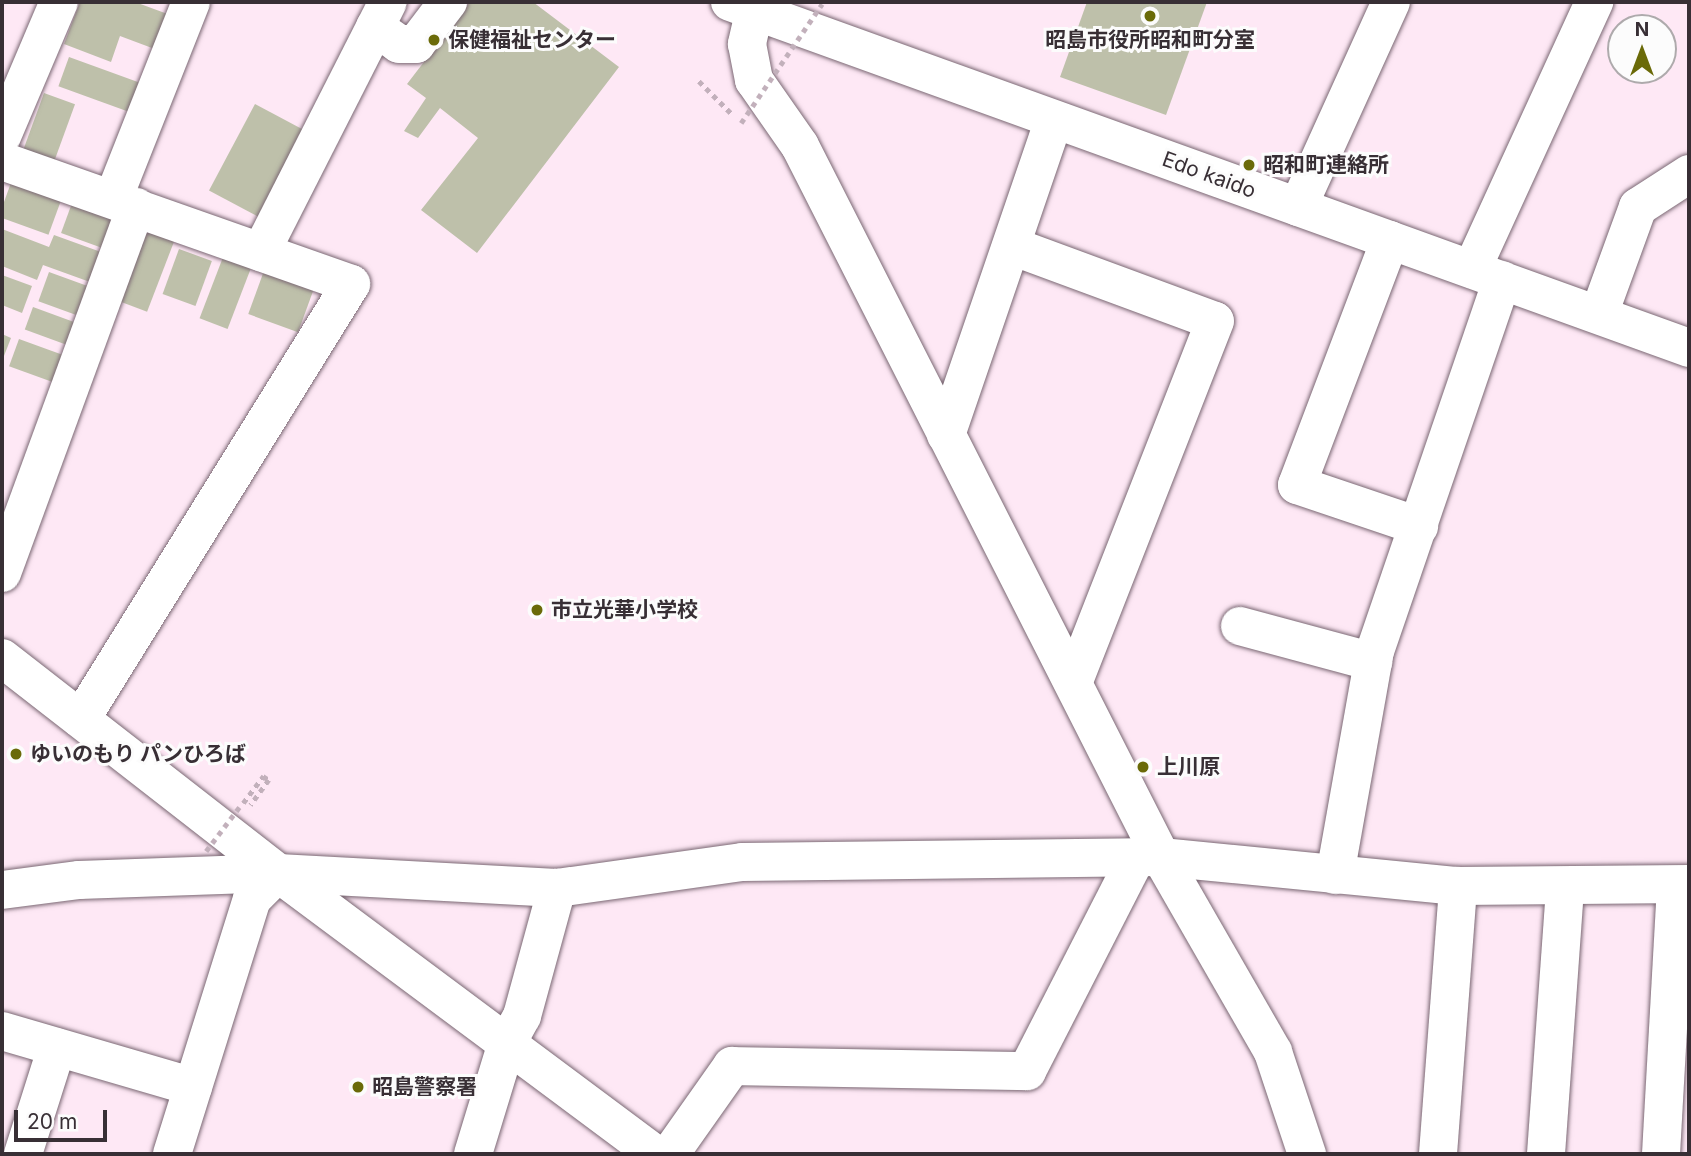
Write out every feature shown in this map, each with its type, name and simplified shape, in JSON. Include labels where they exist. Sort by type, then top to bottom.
[{"type":"street","points":[[59,2],[3,159],[351,284],[81,719]]},
{"type":"street","points":[[2,573],[191,2]]},
{"type":"street","points":[[382,14],[399,44],[416,44],[448,2]]},
{"type":"street","points":[[1298,207],[1391,2]]},
{"type":"street","points":[[1335,875],[1373,662],[1419,526],[1487,274],[1594,2]]},
{"type":"street","points":[[776,8],[747,44],[754,80],[800,146],[1074,681],[1148,857],[1273,1052],[1307,1154]]},
{"type":"street","name":"Edo kaido","points":[[776,8],[1054,120],[1689,348]]},
{"type":"street","points":[[261,252],[382,14]]},
{"type":"street","points":[[946,435],[1054,120]]},
{"type":"street","points":[[1599,314],[1638,207],[1689,174]]},
{"type":"street","points":[[1390,240],[1297,485],[1419,526]]},
{"type":"street","points":[[1012,246],[1215,321],[1074,681]]},
{"type":"street","points":[[1240,626],[1373,662]]},
{"type":"street","points":[[2,658],[278,873],[655,1154]]},
{"type":"street","points":[[670,1154],[732,1066],[1027,1071],[1148,857]]},
{"type":"street","points":[[2,890],[79,880],[278,873],[557,888],[742,862],[1148,857],[1458,886],[1565,888],[1683,884],[1678,1037],[1661,1154]]},
{"type":"street","points":[[172,1154],[252,899],[278,873]]},
{"type":"street","points":[[1438,1154],[1458,886]]},
{"type":"street","points":[[473,1154],[507,1043],[522,1016],[557,888]]},
{"type":"street","points":[[1546,1154],[1565,888]]},
{"type":"street","points":[[2,1031],[192,1087]]},
{"type":"street","points":[[23,1154],[57,1047]]},
{"type":"path","points":[[699,81],[741,123],[776,8]]},
{"type":"path","points":[[206,851],[263,776],[269,780],[251,805]]},
{"type":"building","points":[[80,2],[135,2],[173,16],[160,51],[120,36],[111,62],[64,44]]},
{"type":"building","points":[[470,2],[533,2],[619,67],[477,253],[421,210],[478,138],[440,108],[418,138],[404,131],[426,98],[407,84]]},
{"type":"building","points":[[1087,2],[1207,2],[1166,115],[1060,77]]},
{"type":"building","points":[[69,57],[149,86],[138,115],[58,86]]},
{"type":"building","points":[[44,93],[75,104],[53,165],[22,154]]},
{"type":"building","points":[[255,104],[306,131],[260,218],[209,191]]},
{"type":"building","points":[[12,180],[62,198],[48,235],[2,218],[2,207]]},
{"type":"building","points":[[72,203],[115,219],[104,249],[61,233]]},
{"type":"building","points":[[144,225],[176,237],[147,312],[115,300]]},
{"type":"building","points":[[2,229],[49,247],[54,235],[112,256],[101,286],[43,265],[37,280],[2,266]]},
{"type":"building","points":[[179,249],[212,261],[195,306],[163,294]]},
{"type":"building","points":[[225,252],[253,263],[228,329],[200,318]]},
{"type":"building","points":[[265,268],[315,286],[298,332],[248,314]]},
{"type":"building","points":[[49,272],[95,289],[84,318],[38,301]]},
{"type":"building","points":[[2,275],[32,286],[22,313],[2,305]]},
{"type":"building","points":[[33,307],[83,325],[75,348],[25,330]]},
{"type":"building","points":[[2,334],[11,338],[2,361]]},
{"type":"building","points":[[19,339],[68,357],[58,384],[9,366]]},
{"type":"place","name":"昭島市役所昭和町分室","points":[[1150,16]]},
{"type":"place","name":"保健福祉センター","points":[[434,40]]},
{"type":"place","name":"昭和町連絡所","points":[[1249,165]]},
{"type":"place","name":"市立光華小学校","points":[[537,610]]},
{"type":"place","name":"ゆいのもり パンひろば","points":[[16,754]]},
{"type":"place","name":"上川原","points":[[1143,767]]},
{"type":"place","name":"昭島警察署","points":[[358,1087]]}]
